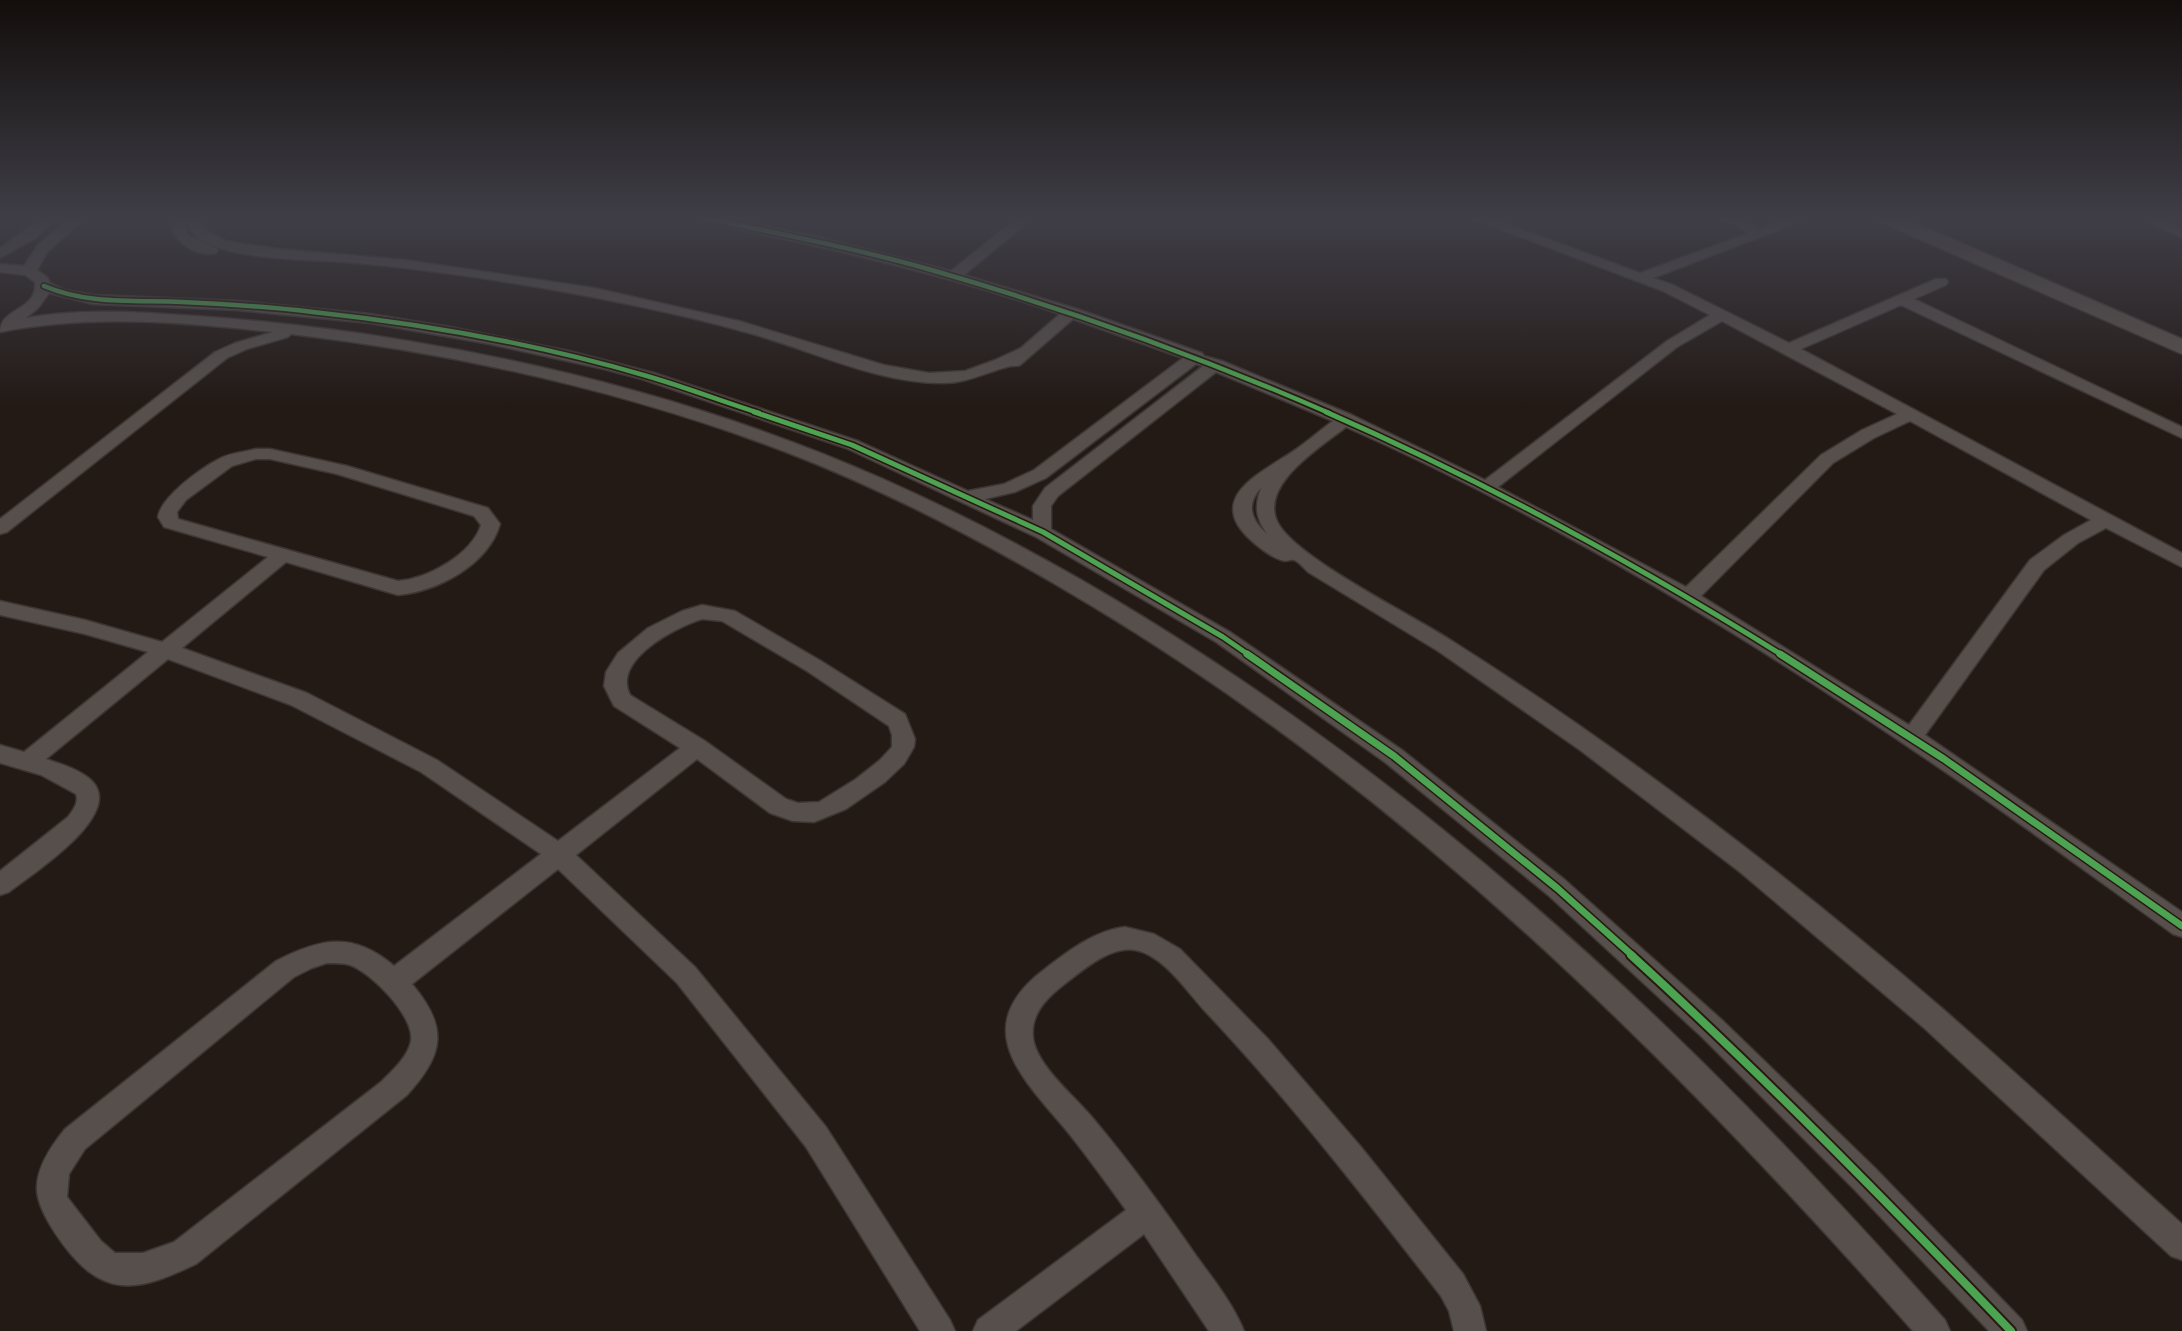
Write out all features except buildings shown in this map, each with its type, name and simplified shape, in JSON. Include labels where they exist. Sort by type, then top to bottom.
[{"type":"street","points":[[0,326],[32,306],[41,296],[44,286],[42,280]]},
{"type":"street","points":[[516,280],[615,297],[731,324],[881,369],[918,385],[956,388],[992,379],[1002,373],[1023,352],[1072,312]]},
{"type":"street","points":[[971,280],[1072,312],[1196,356],[1346,419],[1488,486],[1688,597],[1912,737],[2182,926]]},
{"type":"street","points":[[1648,280],[1789,350],[2182,561]]},
{"type":"street","points":[[2029,280],[2182,347]]},
{"type":"street","points":[[2067,280],[2182,329]]},
{"type":"street","points":[[1789,350],[1941,282]]},
{"type":"street","points":[[44,286],[55,292],[88,298],[257,307],[388,321],[588,360],[656,379],[806,428],[972,496],[1109,567],[1182,609],[1285,676],[1395,755],[1514,850],[1646,965],[1768,1081],[1906,1220],[2011,1331]]},
{"type":"street","points":[[1903,300],[2182,433]]},
{"type":"street","points":[[0,326],[84,315],[204,321],[307,330],[404,344],[522,367],[639,398],[825,462],[890,490],[1025,556],[1116,608],[1210,669],[1311,740],[1418,824],[1521,912],[1634,1015],[1758,1139],[1934,1331]]},
{"type":"street","points":[[1488,486],[1672,344],[1721,315]]},
{"type":"street","points":[[204,321],[222,331],[225,346],[221,355]]},
{"type":"street","points":[[0,528],[221,355],[262,338],[307,330]]},
{"type":"street","points":[[972,496],[1009,488],[1031,480],[1196,356]]},
{"type":"street","points":[[1042,532],[1042,506],[1051,492],[1216,364]]},
{"type":"street","points":[[1688,597],[1827,459],[1868,434],[1909,415]]},
{"type":"street","points":[[1346,419],[1289,462],[1271,471],[1249,490],[1245,498],[1243,513],[1250,529],[1265,544],[1315,567],[1445,646],[1579,737],[1749,865],[1934,1018],[2182,1245]]},
{"type":"street","points":[[1101,428],[1121,437]]},
{"type":"street","points":[[270,454],[341,470],[482,512],[491,524],[485,540],[443,574],[414,587],[386,586],[284,554],[178,527],[171,523],[168,511],[180,496],[226,462],[241,457],[270,454]]},
{"type":"street","points":[[1912,737],[2037,565],[2062,545],[2105,520]]},
{"type":"street","points":[[28,762],[284,554]]},
{"type":"street","points":[[0,608],[85,627],[166,650],[299,699],[419,761],[559,854],[686,975],[816,1137],[939,1331]]},
{"type":"street","points":[[702,612],[728,616],[814,666],[897,720],[903,730],[904,741],[901,752],[893,762],[834,807],[804,813],[778,806],[697,747],[622,700],[615,692],[613,683],[615,673],[630,655],[673,621],[702,612]]},
{"type":"street","points":[[394,982],[697,747]]},
{"type":"street","points":[[0,754],[28,762],[84,787],[88,794],[88,803],[84,813],[71,829],[0,885]]},
{"type":"street","points":[[1228,1331],[1147,1213],[1087,1133],[1030,1063],[1022,1047],[1019,1030],[1022,1013],[1031,998],[1043,986],[1104,943],[1121,938],[1140,939],[1157,945],[1257,1048],[1351,1157],[1452,1284],[1464,1306],[1470,1331]]},
{"type":"street","points":[[327,952],[347,952],[362,958],[394,982],[421,1017],[425,1034],[420,1054],[409,1074],[391,1092],[184,1253],[162,1263],[140,1269],[120,1269],[104,1264],[92,1254],[55,1206],[51,1186],[58,1163],[83,1132],[285,969],[306,958],[327,952]]},
{"type":"street","points":[[989,1331],[1147,1213]]},
{"type":"street","points":[[1907,1299],[1921,1331]]},
{"type":"cycle path","points":[[966,280],[1156,342],[1265,385],[1372,432],[1478,483],[1582,538],[1664,583],[1944,759],[2182,926]]},
{"type":"cycle path","points":[[44,286],[60,293],[93,300],[181,302],[293,310],[370,319],[490,339],[609,366],[648,376],[852,445],[1043,532],[1223,637],[1394,756],[1557,888],[1713,1029],[1864,1177],[2011,1331]]}]
